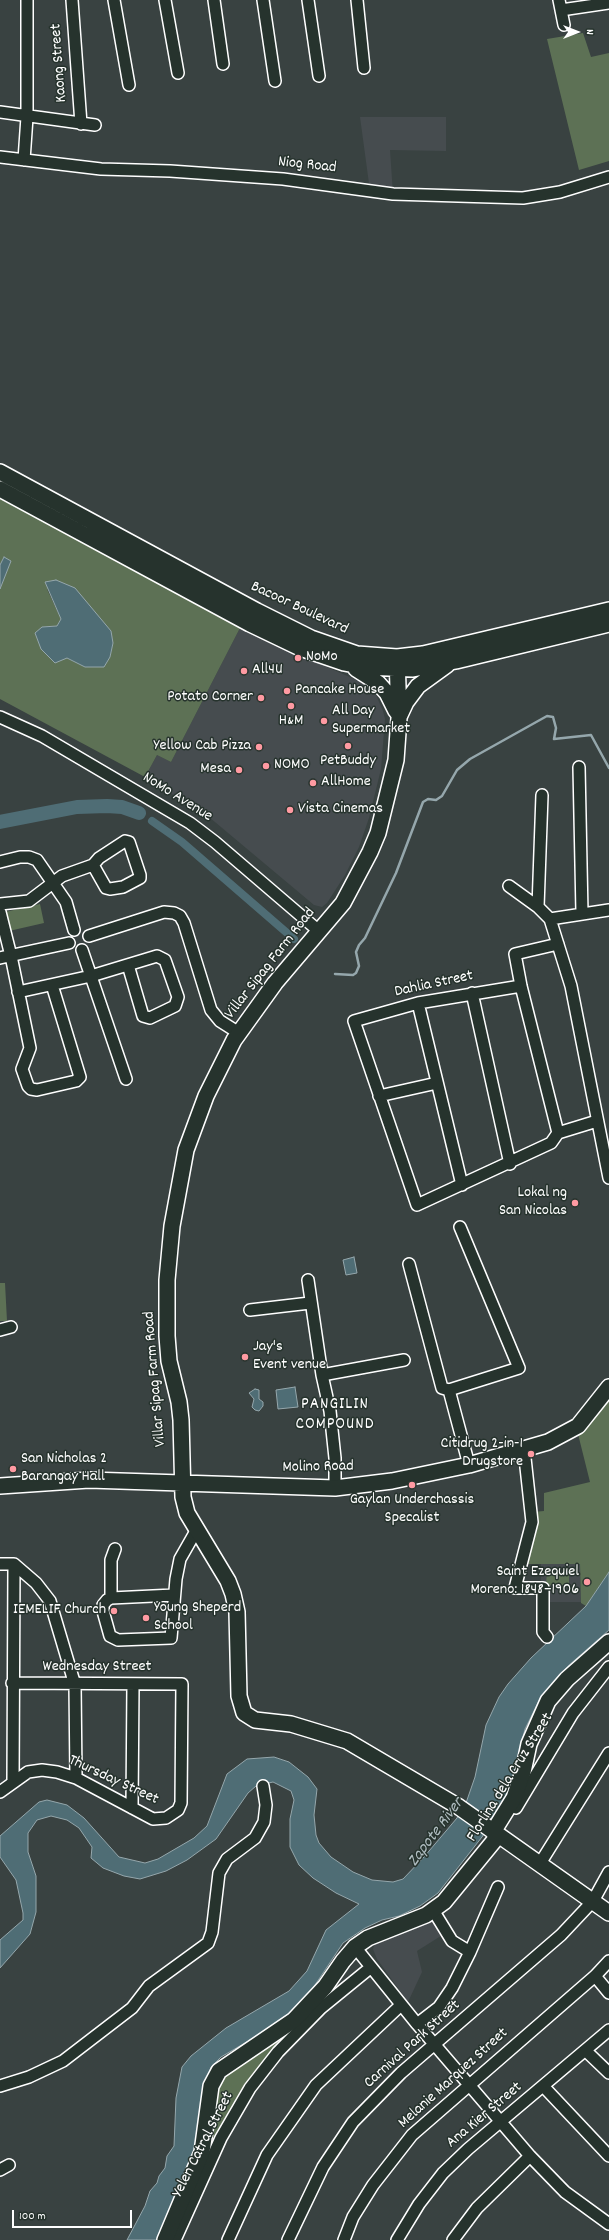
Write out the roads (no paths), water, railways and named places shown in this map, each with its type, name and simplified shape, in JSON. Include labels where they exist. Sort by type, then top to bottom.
[{"type":"main road","name":"Bacoor Boulevard","points":[[0,472],[257,611],[311,638],[357,654],[397,663],[438,651],[609,610]]},
{"type":"main road","name":"Bacoor Boulevard","points":[[0,489],[250,624],[300,648],[344,663],[365,668],[397,663],[456,661],[609,624]]},
{"type":"main road","points":[[398,718],[406,702],[418,686],[437,671],[456,661]]},
{"type":"main road","points":[[344,663],[369,676],[378,683],[387,693],[398,718]]},
{"type":"main road","name":"Villar Sipag Farm Road","points":[[397,663],[398,718],[396,760],[378,832],[343,903],[320,932],[275,983],[239,1033],[221,1064],[195,1123],[186,1150],[172,1226],[167,1280],[167,1336],[169,1361],[179,1402],[181,1420],[182,1482],[187,1513],[196,1531],[228,1581],[236,1606],[239,1696],[244,1712],[255,1720],[291,1724],[347,1740],[458,1807],[609,1913]]},
{"type":"main road","name":"Molino Road","points":[[0,1486],[89,1480],[335,1488],[392,1481],[469,1465],[548,1442],[574,1429],[583,1421],[609,1387]]},
{"type":"main road","points":[[493,1832],[514,1798],[523,1772],[529,1744],[548,1701],[566,1679],[607,1644]]},
{"type":"main road","name":"Florlina dela Cruz Street","points":[[165,2240],[202,2152],[214,2077],[224,2066],[294,2020],[325,1987],[355,1947],[368,1938],[413,1921],[433,1910],[455,1890],[493,1832]]},
{"type":"street","points":[[24,160],[27,117],[27,0]]},
{"type":"street","name":"Kaong Street","points":[[72,0],[81,124]]},
{"type":"street","points":[[114,0],[129,85]]},
{"type":"street","points":[[165,0],[178,72]]},
{"type":"street","points":[[214,0],[223,64]]},
{"type":"street","points":[[263,0],[275,81]]},
{"type":"street","points":[[308,0],[319,76]]},
{"type":"street","points":[[357,0],[364,68]]},
{"type":"street","points":[[564,26],[560,5],[609,3]]},
{"type":"street","points":[[0,112],[27,117],[95,125]]},
{"type":"street","name":"Niog Road","points":[[0,157],[101,169],[170,170],[283,179],[392,194],[523,198],[560,192],[609,177]]},
{"type":"street","name":"NoMo Avenue","points":[[0,717],[42,736],[190,823],[215,842],[320,932]]},
{"type":"street","points":[[579,767],[582,913]]},
{"type":"street","points":[[538,907],[542,795]]},
{"type":"street","points":[[0,904],[29,901],[62,876],[93,865],[99,858],[125,841],[128,842],[140,878],[123,887],[110,889],[106,888],[93,865]]},
{"type":"street","points":[[0,862],[29,857],[37,860],[66,902],[74,930]]},
{"type":"street","points":[[510,886],[538,907],[550,920],[571,986],[609,1178]]},
{"type":"street","points":[[550,920],[582,913],[609,910]]},
{"type":"street","points":[[0,912],[11,956],[30,1048],[22,1069],[28,1086],[37,1090],[76,1081],[80,1078],[52,985]]},
{"type":"street","points":[[89,936],[164,912],[174,913],[180,916],[184,923],[211,1010],[220,1021],[239,1033]]},
{"type":"street","points":[[81,929],[89,936],[88,945],[82,950],[74,949],[69,943],[69,935],[74,930],[81,929]]},
{"type":"street","points":[[0,958],[69,943]]},
{"type":"street","points":[[558,944],[515,954],[521,986],[558,1133]]},
{"type":"street","points":[[82,950],[126,1079]]},
{"type":"street","points":[[18,992],[91,976],[153,957],[162,957],[165,960],[178,997],[176,1006],[150,1018],[143,1016],[128,965]]},
{"type":"street","name":"Dahlia Street","points":[[379,1096],[354,1021],[418,1003],[521,986]]},
{"type":"street","points":[[472,993],[510,1164]]},
{"type":"street","points":[[418,1003],[462,1185]]},
{"type":"street","points":[[438,1083],[379,1096],[417,1205],[510,1164],[551,1143],[558,1133],[597,1121]]},
{"type":"street","points":[[408,1264],[442,1388],[449,1390],[519,1368],[460,1227]]},
{"type":"street","points":[[308,1280],[310,1303],[322,1375],[330,1411],[336,1458],[335,1488]]},
{"type":"street","points":[[250,1310],[310,1303]]},
{"type":"street","points":[[0,1330],[11,1327]]},
{"type":"street","points":[[322,1375],[404,1360]]},
{"type":"street","points":[[449,1390],[469,1465]]},
{"type":"street","points":[[524,1449],[532,1522],[515,1588],[543,1588],[543,1632],[547,1637]]},
{"type":"street","points":[[174,1595],[111,1598],[103,1604],[103,1611],[110,1636],[118,1640],[171,1638],[174,1595],[180,1559],[196,1531]]},
{"type":"street","points":[[111,1598],[111,1560],[114,1549]]},
{"type":"street","points":[[0,1564],[14,1564],[36,1583],[50,1601],[75,1685],[76,1778]]},
{"type":"street","points":[[13,1782],[12,1683],[14,1564]]},
{"type":"street","name":"Florlina dela Cruz Street","points":[[493,1832],[573,1713],[609,1667]]},
{"type":"street","name":"Wednesday Street","points":[[12,1683],[75,1685],[182,1684],[182,1795]]},
{"type":"street","points":[[132,1808],[133,1684]]},
{"type":"street","points":[[539,1865],[609,1753]]},
{"type":"street","name":"Thursday Street","points":[[0,1792],[28,1772],[34,1770],[57,1772],[76,1778],[132,1808],[159,1820],[178,1810],[182,1795]]},
{"type":"street","points":[[0,2086],[29,2077],[62,2062],[132,2008],[149,1986],[208,1943],[212,1932],[219,1873],[227,1859],[255,1838],[264,1822],[266,1806],[263,1786]]},
{"type":"street","name":"Carnival Park Street","points":[[288,2240],[307,2198],[342,2136],[401,2073],[561,1936],[593,1901],[609,1872]]},
{"type":"street","points":[[417,2024],[439,2006],[452,1988],[470,1952],[498,1887]]},
{"type":"street","points":[[433,1910],[452,1941],[470,1952]]},
{"type":"street","points":[[355,1947],[370,1968],[530,2156],[565,2192],[609,2224]]},
{"type":"street","name":"Melanie Marquez Street","points":[[344,2240],[353,2217],[369,2191],[412,2135],[595,1976],[609,1961]]},
{"type":"street","name":"Yelen Catral Street","points":[[175,2240],[222,2138],[250,2088],[278,2052],[321,2008],[370,1968]]},
{"type":"street","points":[[595,1976],[609,1993]]},
{"type":"street","points":[[228,2240],[267,2155],[289,2121],[316,2085],[401,2005]]},
{"type":"street","name":"Ana Kier Street","points":[[397,2240],[419,2204],[443,2174],[501,2122],[544,2087],[609,2030]]},
{"type":"street","points":[[586,2051],[609,2073]]},
{"type":"street","points":[[544,2087],[609,2156]]},
{"type":"street","points":[[453,2240],[477,2208],[530,2156]]},
{"type":"water","points":[[4,557],[11,561],[0,589],[0,565]]},
{"type":"water","points":[[56,580],[75,588],[111,631],[113,643],[110,657],[104,667],[85,667],[67,658],[55,663],[41,649],[35,633],[42,627],[57,626],[61,619],[45,582]]},
{"type":"water","points":[[354,1257],[357,1273],[346,1275],[343,1260]]},
{"type":"water","points":[[295,1387],[298,1407],[278,1409],[276,1390]]},
{"type":"water","points":[[255,1389],[259,1390],[259,1399],[263,1402],[263,1406],[259,1411],[252,1407],[254,1399],[249,1393]]},
{"type":"water","points":[[609,1572],[609,1630],[568,1666],[541,1697],[525,1729],[508,1798],[482,1837],[438,1893],[420,1906],[399,1916],[382,1920],[365,1928],[343,1943],[303,2003],[284,2020],[221,2057],[211,2067],[207,2081],[195,2154],[157,2240],[127,2240],[145,2206],[150,2191],[157,2183],[159,2176],[165,2168],[167,2156],[174,2146],[176,2098],[182,2067],[191,2056],[226,2028],[289,1991],[307,1971],[326,1930],[359,1904],[336,1893],[313,1878],[299,1865],[290,1847],[290,1819],[294,1800],[291,1791],[273,1782],[256,1786],[248,1793],[216,1839],[187,1860],[166,1871],[140,1879],[124,1876],[103,1868],[91,1858],[92,1847],[79,1828],[67,1820],[51,1816],[37,1820],[28,1833],[28,1852],[36,1876],[36,1912],[30,1934],[0,1968],[0,1940],[23,1920],[23,1913],[16,1880],[0,1857],[0,1836],[39,1802],[47,1800],[67,1805],[84,1818],[119,1857],[145,1863],[158,1859],[194,1838],[207,1826],[227,1774],[247,1759],[274,1757],[289,1762],[308,1777],[317,1789],[314,1815],[316,1835],[319,1843],[331,1857],[353,1872],[372,1880],[393,1882],[403,1879],[457,1818],[466,1803],[475,1777],[486,1725],[499,1697],[508,1684],[531,1658],[586,1606]]},
{"type":"waterway","points":[[335,974],[353,975],[356,973],[359,966],[356,952],[359,945],[365,938],[396,873],[423,802],[428,799],[436,800],[442,796],[457,770],[470,759],[547,716],[553,717],[556,728],[554,739],[591,735],[609,768]]},
{"type":"waterway","points":[[0,822],[77,807],[122,807],[139,813]]},
{"type":"waterway","points":[[152,821],[182,842],[294,939]]},
{"type":"place","name":"NoMo","points":[[298,658]]},
{"type":"place","name":"All4U","points":[[244,671]]},
{"type":"place","name":"Pancake House","points":[[287,691]]},
{"type":"place","name":"Potato Corner","points":[[261,698]]},
{"type":"place","name":"H&M","points":[[291,706]]},
{"type":"place","name":"All Day Supermarket","points":[[324,721]]},
{"type":"place","name":"PetBuddy","points":[[348,746]]},
{"type":"place","name":"Yellow Cab Pizza","points":[[259,747]]},
{"type":"place","name":"NOMO","points":[[266,766]]},
{"type":"place","name":"Mesa","points":[[239,770]]},
{"type":"place","name":"AllHome","points":[[313,783]]},
{"type":"place","name":"Vista Cinemas","points":[[290,810]]},
{"type":"place","name":"Lokal ng San Nicolas","points":[[575,1203]]},
{"type":"place","name":"Jay's Event venue","points":[[245,1357]]},
{"type":"place","name":"Citidrug 2-in-1 Drugstore","points":[[531,1454]]},
{"type":"place","name":"San Nicholas 2 Barangay Hall","points":[[13,1469]]},
{"type":"place","name":"Gaylan Underchassis Specalist","points":[[412,1485]]},
{"type":"place","name":"Saint Ezequiel Moreno: 1848–1906","points":[[587,1582]]},
{"type":"place","name":"IEMELIF Church","points":[[114,1611]]},
{"type":"place","name":"Young Sheperd School","points":[[146,1618]]},
{"type":"district","name":"PANGILIN COMPOUND","points":[[335,1416]]},
{"type":"water label","name":"Zapote River","points":[[437,1833]]}]
